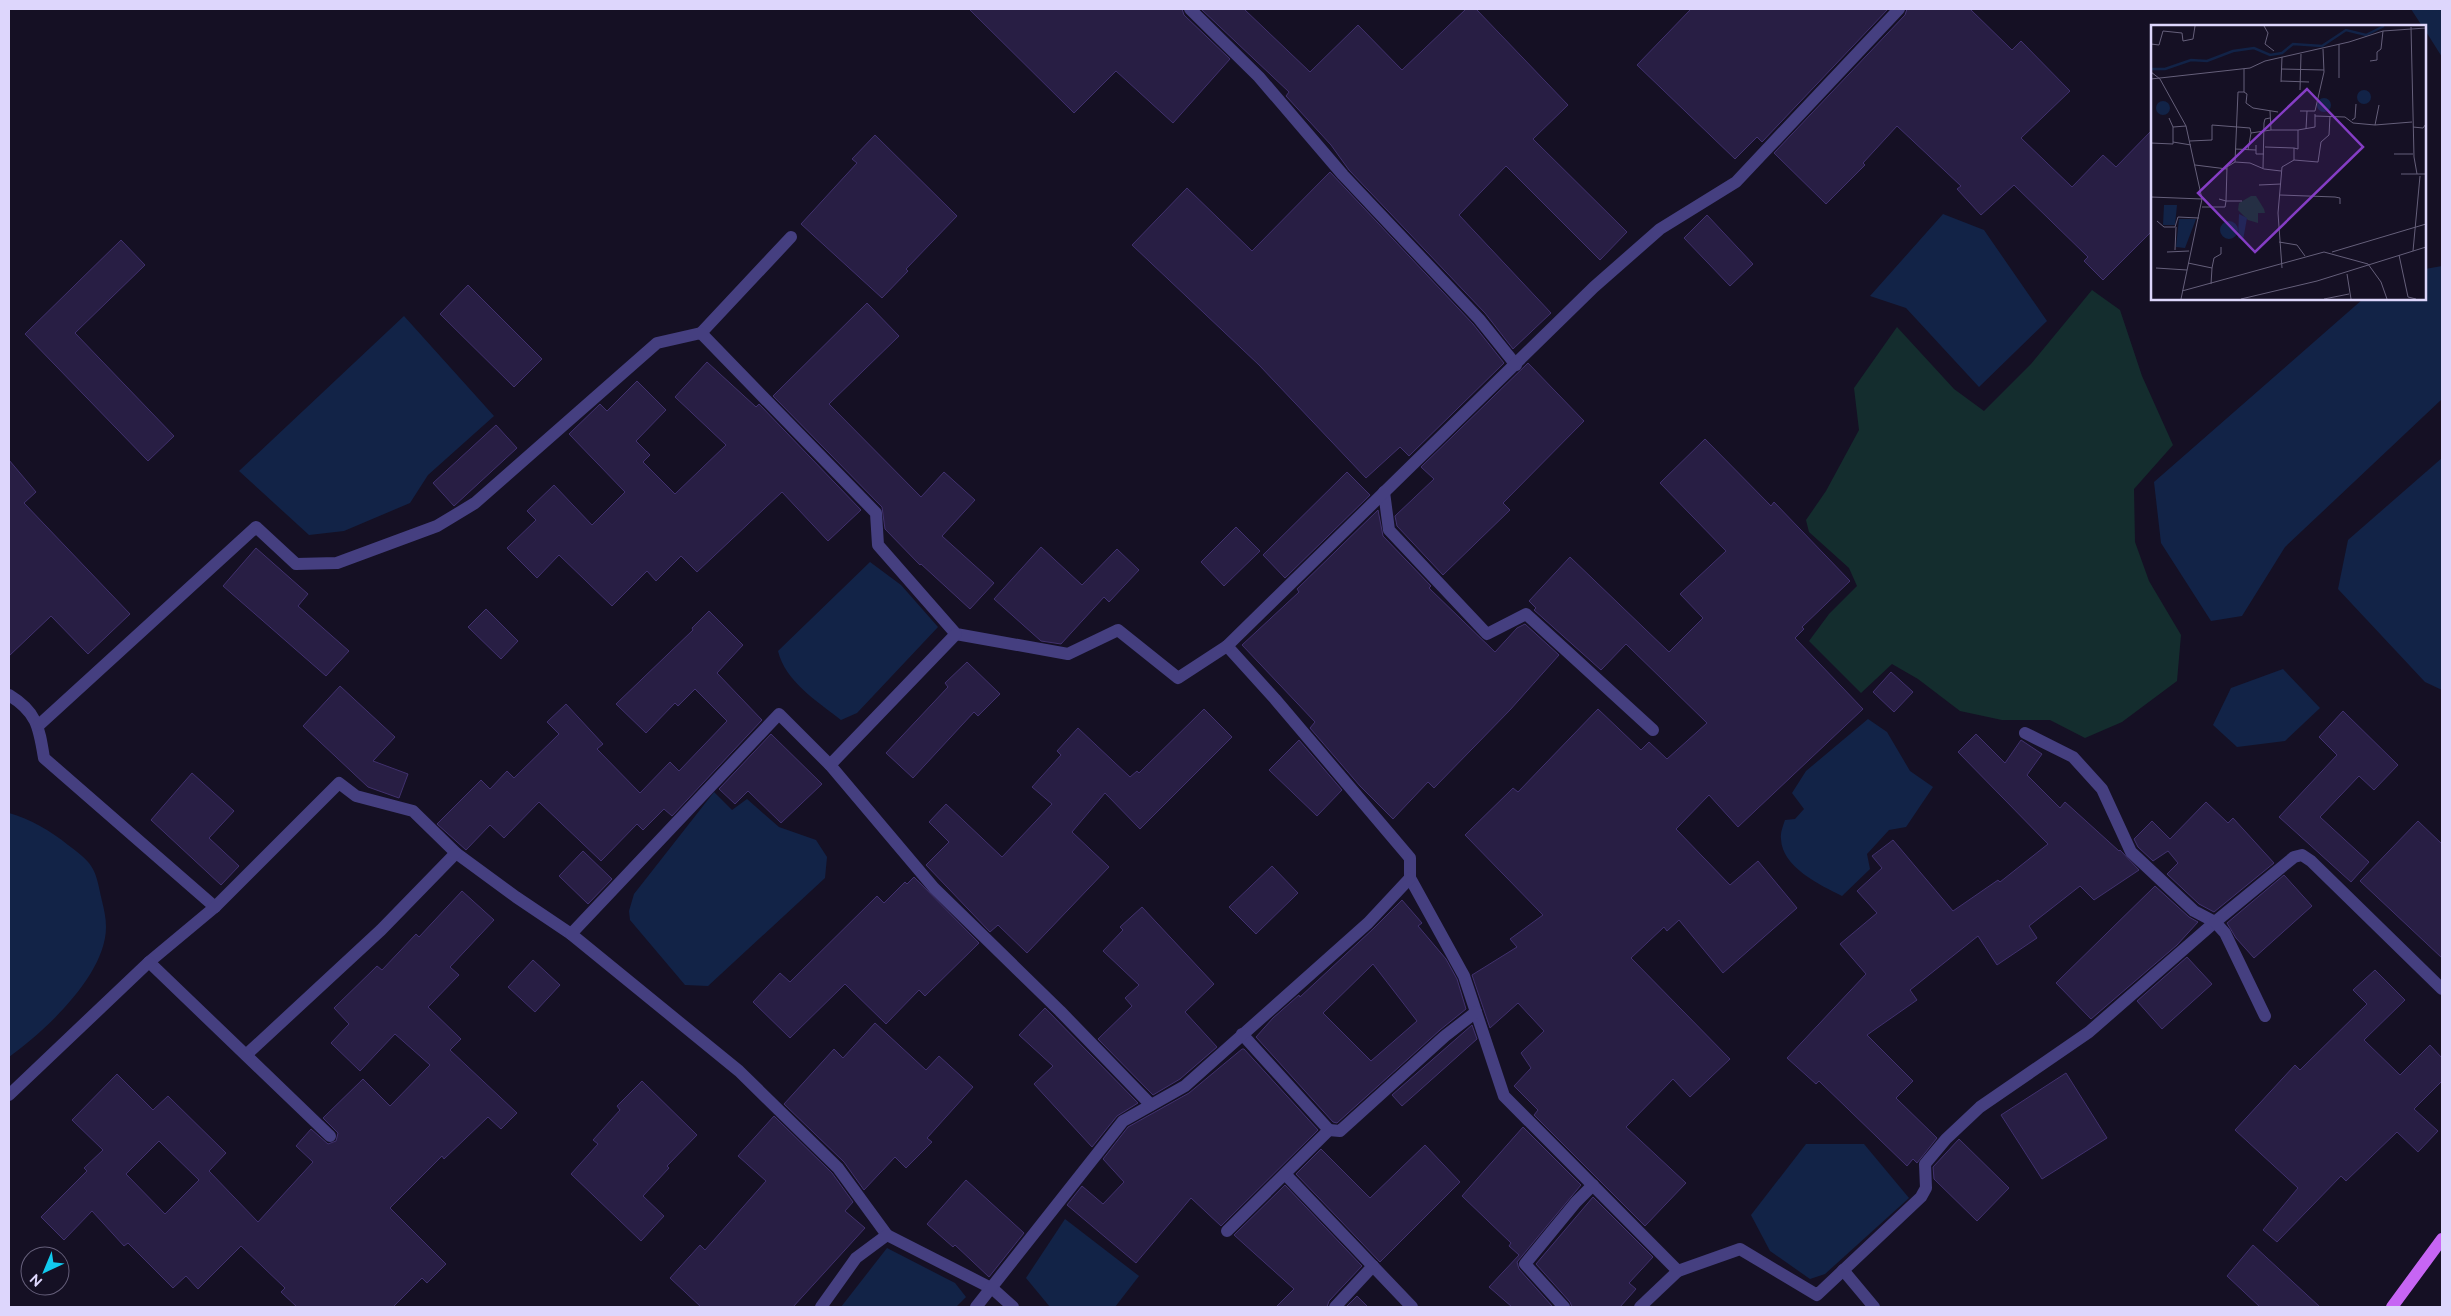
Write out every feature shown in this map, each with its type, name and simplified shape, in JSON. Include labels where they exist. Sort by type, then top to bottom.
[{"type":"main road","points":[[2392,1307],[2442,1238]]},
{"type":"street","points":[[1190,9],[1259,77],[1343,175],[1479,319],[1516,365]]},
{"type":"street","points":[[701,333],[876,513],[878,545],[956,634],[1068,654],[1118,630],[1178,678],[1227,646],[1594,287],[1660,229],[1736,182],[1899,9]]},
{"type":"street","points":[[39,725],[256,526],[296,564],[337,563],[437,526],[475,503],[657,343],[701,333],[791,237]]},
{"type":"street","points":[[1384,492],[1389,530],[1487,634],[1526,614],[1653,730]]},
{"type":"street","points":[[830,765],[956,634]]},
{"type":"street","points":[[1227,646],[1276,699],[1410,858],[1410,878],[1464,976],[1504,1096],[1678,1270]]},
{"type":"street","points":[[9,695],[20,702],[39,725],[44,758],[214,908]]},
{"type":"street","points":[[571,934],[779,714],[830,765],[934,888],[1060,1011],[1151,1105]]},
{"type":"street","points":[[2026,733],[2073,757],[2102,789],[2131,852],[2194,911],[2214,922],[2225,933],[2265,1016]]},
{"type":"street","points":[[9,1095],[149,962],[214,908],[339,783],[356,796],[413,811],[456,853],[571,934],[739,1071],[838,1168],[887,1235],[993,1289],[1013,1307]]},
{"type":"street","points":[[246,1055],[381,930],[456,853]]},
{"type":"street","points":[[1640,1307],[1678,1270],[1740,1249],[1817,1296],[1921,1197],[1926,1188],[1925,1164],[1952,1133],[1980,1107],[2089,1032],[2214,922],[2294,857],[2302,855],[2311,861],[2442,990]]},
{"type":"street","points":[[976,1307],[993,1289],[1123,1121],[1185,1086],[1368,923],[1410,878]]},
{"type":"street","points":[[149,962],[330,1136]]},
{"type":"street","points":[[1242,1034],[1329,1130],[1340,1131],[1438,1042],[1476,1012]]},
{"type":"street","points":[[1227,1231],[1329,1130]]},
{"type":"street","points":[[1285,1174],[1412,1307]]},
{"type":"street","points":[[1564,1307],[1525,1264],[1576,1202],[1593,1185]]},
{"type":"street","points":[[821,1307],[856,1258],[887,1235]]},
{"type":"street","points":[[1335,1307],[1373,1266]]},
{"type":"street","points":[[1843,1270],[1874,1307]]},
{"type":"green space","points":[[2092,290],[2120,310],[2142,376],[2173,445],[2134,489],[2135,542],[2149,581],[2181,635],[2177,681],[2122,722],[2085,738],[2050,720],[2002,720],[1960,711],[1918,679],[1892,664],[1861,693],[1809,641],[1829,614],[1857,586],[1849,568],[1809,532],[1806,520],[1826,491],[1859,430],[1854,388],[1897,327],[1954,389],[1984,411],[2031,364]]},
{"type":"water","points":[[2411,9],[2442,9],[2442,57],[2426,32],[2426,25],[2421,25]]},
{"type":"water","points":[[1943,214],[1984,230],[2047,321],[1979,387],[1906,308],[1870,296]]},
{"type":"water","points":[[2442,266],[2442,399],[2285,547],[2242,616],[2211,621],[2161,543],[2154,482],[2362,300],[2426,300],[2426,269]]},
{"type":"water","points":[[404,316],[494,416],[428,475],[410,503],[344,531],[309,535],[239,471]]},
{"type":"water","points":[[2442,458],[2442,690],[2425,682],[2338,589],[2348,540]]},
{"type":"water","points":[[870,562],[901,585],[938,627],[857,713],[841,720],[795,681],[782,662],[778,651]]},
{"type":"water","points":[[2283,669],[2320,708],[2285,741],[2237,747],[2213,725],[2231,688]]},
{"type":"water","points":[[1868,719],[1887,732],[1910,771],[1933,787],[1906,827],[1889,830],[1867,854],[1870,869],[1842,896],[1813,881],[1795,866],[1783,849],[1781,834],[1785,820],[1795,819],[1804,809],[1792,793],[1806,771]]},
{"type":"water","points":[[714,792],[732,810],[747,799],[779,827],[816,840],[827,857],[825,878],[708,986],[685,985],[630,920],[629,911],[634,894]]},
{"type":"water","points":[[9,813],[47,830],[89,863],[98,881],[106,927],[103,945],[96,964],[85,982],[56,1017],[9,1057]]},
{"type":"water","points":[[1806,1144],[1864,1144],[1909,1198],[1825,1274],[1810,1279],[1770,1251],[1751,1215]]},
{"type":"water","points":[[1065,1219],[1139,1276],[1115,1307],[1050,1307],[1026,1278]]},
{"type":"water","points":[[887,1248],[955,1283],[966,1297],[956,1307],[841,1307]]},
{"type":"building","points":[[969,9],[1182,9],[1184,15],[1230,59],[1173,123],[1116,71],[1074,113]]},
{"type":"building","points":[[1201,9],[1244,9],[1310,72],[1358,25],[1402,70],[1466,9],[1476,9],[1568,105],[1533,139],[1627,232],[1600,260],[1506,166],[1459,215],[1551,313],[1513,349],[1485,313],[1349,170],[1331,145],[1286,96],[1289,92]]},
{"type":"building","points":[[1691,9],[1888,9],[1762,142],[1757,137],[1735,159],[1637,65]]},
{"type":"building","points":[[1907,9],[1970,9],[2012,50],[2021,41],[2070,91],[2021,138],[2072,187],[2103,155],[2116,167],[2151,131],[2151,232],[2103,280],[2084,261],[2088,257],[2014,185],[1981,215],[1957,189],[1961,186],[1897,126],[1863,163],[1865,165],[1826,204],[1774,153],[1905,15]]},
{"type":"building","points":[[875,135],[957,216],[906,269],[908,271],[882,298],[801,224],[857,163],[852,159]]},
{"type":"building","points":[[1330,172],[1473,324],[1504,363],[1409,456],[1400,447],[1366,478],[1259,365],[1132,245],[1187,188],[1252,251]]},
{"type":"building","points":[[1707,215],[1753,264],[1730,286],[1684,238]]},
{"type":"building","points":[[121,240],[145,265],[75,333],[174,436],[148,461],[25,334]]},
{"type":"building","points":[[468,285],[542,359],[514,387],[440,314]]},
{"type":"building","points":[[867,303],[899,336],[829,404],[921,497],[944,472],[975,500],[942,536],[994,583],[970,609],[920,565],[885,529],[882,507],[773,396]]},
{"type":"building","points":[[707,362],[756,407],[759,404],[861,510],[828,541],[782,492],[697,572],[681,556],[656,581],[647,571],[612,606],[559,555],[537,578],[507,548],[536,520],[527,511],[554,485],[592,525],[625,492],[569,434],[600,404],[607,411],[637,381],[666,410],[636,441],[650,455],[643,462],[675,494],[726,445],[675,397]]},
{"type":"building","points":[[1528,363],[1584,421],[1503,503],[1510,510],[1443,575],[1397,526],[1395,516],[1434,479],[1421,467]]},
{"type":"building","points":[[496,425],[517,448],[454,506],[433,483]]},
{"type":"building","points":[[1705,439],[1771,506],[1774,502],[1850,581],[1802,627],[1804,629],[1795,638],[1863,709],[1738,827],[1709,795],[1676,829],[1730,885],[1758,861],[1797,908],[1723,973],[1679,920],[1667,931],[1664,927],[1631,958],[1730,1059],[1690,1097],[1673,1079],[1626,1127],[1686,1183],[1645,1226],[1534,1115],[1538,1110],[1514,1086],[1531,1068],[1521,1053],[1544,1031],[1518,1003],[1490,1028],[1472,975],[1517,947],[1510,939],[1543,915],[1465,835],[1513,788],[1518,792],[1598,709],[1641,750],[1649,742],[1667,759],[1707,723],[1626,644],[1601,670],[1534,610],[1536,608],[1529,601],[1570,557],[1669,652],[1703,618],[1680,594],[1726,551],[1660,483]]},
{"type":"building","points":[[9,460],[36,492],[24,503],[130,614],[88,654],[51,616],[9,656]]},
{"type":"building","points":[[1347,472],[1370,495],[1285,578],[1263,555]]},
{"type":"building","points":[[1378,510],[1383,536],[1431,586],[1429,588],[1495,652],[1517,628],[1525,624],[1559,655],[1510,710],[1434,788],[1428,782],[1393,819],[1360,786],[1310,728],[1315,722],[1242,645],[1299,592],[1297,589]]},
{"type":"building","points":[[1236,527],[1260,551],[1224,586],[1201,562]]},
{"type":"building","points":[[1041,547],[1082,585],[1117,549],[1139,570],[1109,602],[1104,597],[1061,644],[1041,641],[994,599]]},
{"type":"building","points":[[256,548],[308,594],[298,606],[349,651],[326,676],[223,586]]},
{"type":"building","points":[[486,609],[518,641],[501,659],[468,627]]},
{"type":"building","points":[[709,611],[743,645],[717,673],[762,720],[672,816],[664,809],[643,830],[637,824],[601,861],[539,802],[504,838],[490,825],[466,850],[437,824],[481,780],[490,789],[507,771],[514,778],[559,734],[547,722],[566,704],[603,744],[597,749],[640,793],[670,762],[679,771],[727,721],[695,689],[678,706],[675,703],[646,733],[616,704],[693,630],[692,628]]},
{"type":"building","points":[[967,662],[1000,694],[978,716],[974,712],[913,778],[886,753],[948,687],[945,683]]},
{"type":"building","points":[[1891,672],[1913,692],[1894,712],[1873,692]]},
{"type":"building","points":[[340,686],[395,737],[373,761],[408,774],[399,798],[368,787],[303,726]]},
{"type":"building","points":[[1204,709],[1232,737],[1140,829],[1105,793],[1072,832],[1109,867],[1027,953],[998,925],[990,932],[926,865],[949,842],[929,822],[946,804],[1002,857],[1052,804],[1032,787],[1061,755],[1057,751],[1078,728],[1130,777],[1137,771],[1139,773]]},
{"type":"building","points":[[2343,711],[2398,765],[2374,790],[2359,776],[2320,817],[2369,862],[2351,882],[2279,817],[2337,755],[2319,737]]},
{"type":"building","points":[[771,734],[822,784],[781,823],[748,791],[735,804],[719,789]]},
{"type":"building","points":[[1976,734],[2005,763],[2021,740],[2042,754],[2027,775],[2060,808],[2065,802],[2120,850],[2139,870],[2094,900],[2080,886],[2029,926],[2037,938],[1997,965],[1978,936],[1910,990],[1917,1000],[1867,1035],[1913,1081],[1896,1098],[1937,1138],[1917,1163],[1913,1159],[1907,1166],[1819,1081],[1816,1084],[1787,1058],[1866,974],[1840,944],[1877,913],[1857,891],[1882,868],[1872,856],[1893,840],[1953,911],[1998,880],[2000,882],[2048,844],[1958,752]]},
{"type":"building","points":[[1299,740],[1342,790],[1317,816],[1269,770]]},
{"type":"building","points":[[192,773],[234,811],[209,838],[239,866],[221,885],[151,820]]},
{"type":"building","points":[[2206,802],[2228,823],[2233,818],[2274,863],[2214,912],[2199,904],[2167,874],[2178,863],[2168,851],[2153,861],[2138,847],[2134,839],[2152,821],[2170,839]]},
{"type":"building","points":[[2418,821],[2442,844],[2442,958],[2360,881]]},
{"type":"building","points":[[583,851],[612,879],[588,904],[559,876]]},
{"type":"building","points":[[1272,866],[1298,893],[1256,934],[1229,907]]},
{"type":"building","points":[[2284,875],[2312,906],[2254,958],[2236,938],[2227,923]]},
{"type":"building","points":[[914,877],[979,943],[925,996],[919,990],[886,1024],[845,984],[790,1038],[753,1002],[780,973],[790,982],[877,896],[884,903],[905,882],[907,884]]},
{"type":"building","points":[[2155,886],[2189,917],[2198,922],[2177,945],[2091,1019],[2056,983]]},
{"type":"building","points":[[462,891],[494,920],[450,967],[459,975],[428,1007],[461,1039],[450,1050],[517,1113],[501,1129],[488,1117],[444,1159],[442,1156],[390,1208],[446,1264],[427,1283],[422,1278],[393,1307],[297,1307],[281,1292],[285,1288],[241,1246],[198,1289],[186,1276],[173,1288],[128,1243],[124,1246],[92,1211],[64,1240],[41,1217],[87,1171],[84,1168],[103,1150],[72,1120],[117,1074],[153,1110],[168,1096],[226,1153],[209,1171],[258,1222],[313,1162],[296,1146],[311,1129],[328,1144],[336,1141],[338,1133],[323,1118],[363,1079],[390,1106],[430,1065],[395,1034],[360,1071],[331,1043],[349,1024],[334,1008],[377,966],[382,970],[416,934],[419,937]],"holes":[[[159,1141],[199,1180],[165,1214],[126,1174]]]},
{"type":"building","points":[[1402,900],[1422,923],[1418,926],[1446,959],[1457,979],[1466,1009],[1337,1123],[1333,1122],[1256,1037],[1273,1018],[1299,995],[1300,997]],"holes":[[[1373,964],[1417,1021],[1371,1061],[1323,1013]]]},
{"type":"building","points":[[1142,907],[1214,984],[1185,1012],[1217,1047],[1180,1079],[1153,1095],[1098,1039],[1132,1006],[1125,998],[1139,985],[1103,951],[1123,930],[1120,927]]},
{"type":"building","points":[[2187,957],[2212,984],[2162,1029],[2137,1001]]},
{"type":"building","points":[[533,960],[560,985],[535,1012],[508,987]]},
{"type":"building","points":[[2375,970],[2405,1000],[2364,1040],[2400,1075],[2430,1045],[2442,1058],[2442,1081],[2414,1109],[2438,1131],[2418,1152],[2397,1132],[2346,1181],[2341,1176],[2277,1242],[2263,1230],[2298,1188],[2235,1130],[2295,1065],[2300,1070],[2367,1004],[2353,990]]},
{"type":"building","points":[[1045,1008],[1138,1103],[1117,1116],[1092,1147],[1034,1084],[1053,1066],[1019,1035]]},
{"type":"building","points":[[875,1023],[926,1070],[939,1056],[973,1087],[927,1138],[932,1142],[906,1168],[895,1157],[864,1190],[844,1162],[784,1104],[834,1049],[843,1058]]},
{"type":"building","points":[[1472,1025],[1477,1039],[1402,1106],[1392,1095]]},
{"type":"building","points":[[1242,1049],[1318,1130],[1221,1226],[1191,1198],[1136,1263],[1067,1205],[1082,1186],[1103,1204],[1124,1182],[1103,1159],[1128,1127],[1189,1093]]},
{"type":"building","points":[[2066,1073],[2107,1138],[2042,1179],[2001,1115]]},
{"type":"building","points":[[642,1081],[697,1135],[667,1166],[669,1168],[643,1196],[664,1216],[641,1241],[571,1174],[598,1144],[593,1140],[620,1110],[617,1106]]},
{"type":"building","points":[[774,1116],[832,1173],[853,1202],[845,1211],[865,1228],[793,1307],[701,1307],[670,1278],[700,1245],[705,1250],[766,1181],[738,1156]]},
{"type":"building","points":[[1523,1127],[1581,1185],[1517,1262],[1519,1269],[1553,1307],[1512,1307],[1489,1287],[1519,1255],[1509,1246],[1511,1243],[1462,1196]]},
{"type":"building","points":[[1959,1139],[2009,1188],[1977,1221],[1934,1179],[1933,1167]]},
{"type":"building","points":[[1425,1145],[1460,1182],[1380,1262],[1296,1174],[1321,1149],[1370,1198]]},
{"type":"building","points":[[966,1180],[1024,1233],[989,1277],[955,1245],[953,1247],[927,1224]]},
{"type":"building","points":[[1285,1185],[1362,1266],[1329,1301],[1327,1307],[1276,1307],[1294,1289],[1234,1235]]},
{"type":"building","points":[[1593,1197],[1653,1257],[1629,1283],[1636,1289],[1620,1307],[1572,1307],[1570,1302],[1536,1264]]},
{"type":"building","points":[[2253,1245],[2320,1307],[2260,1307],[2227,1276]]},
{"type":"building","points":[[1357,1296],[1368,1307],[1346,1307]]}]
